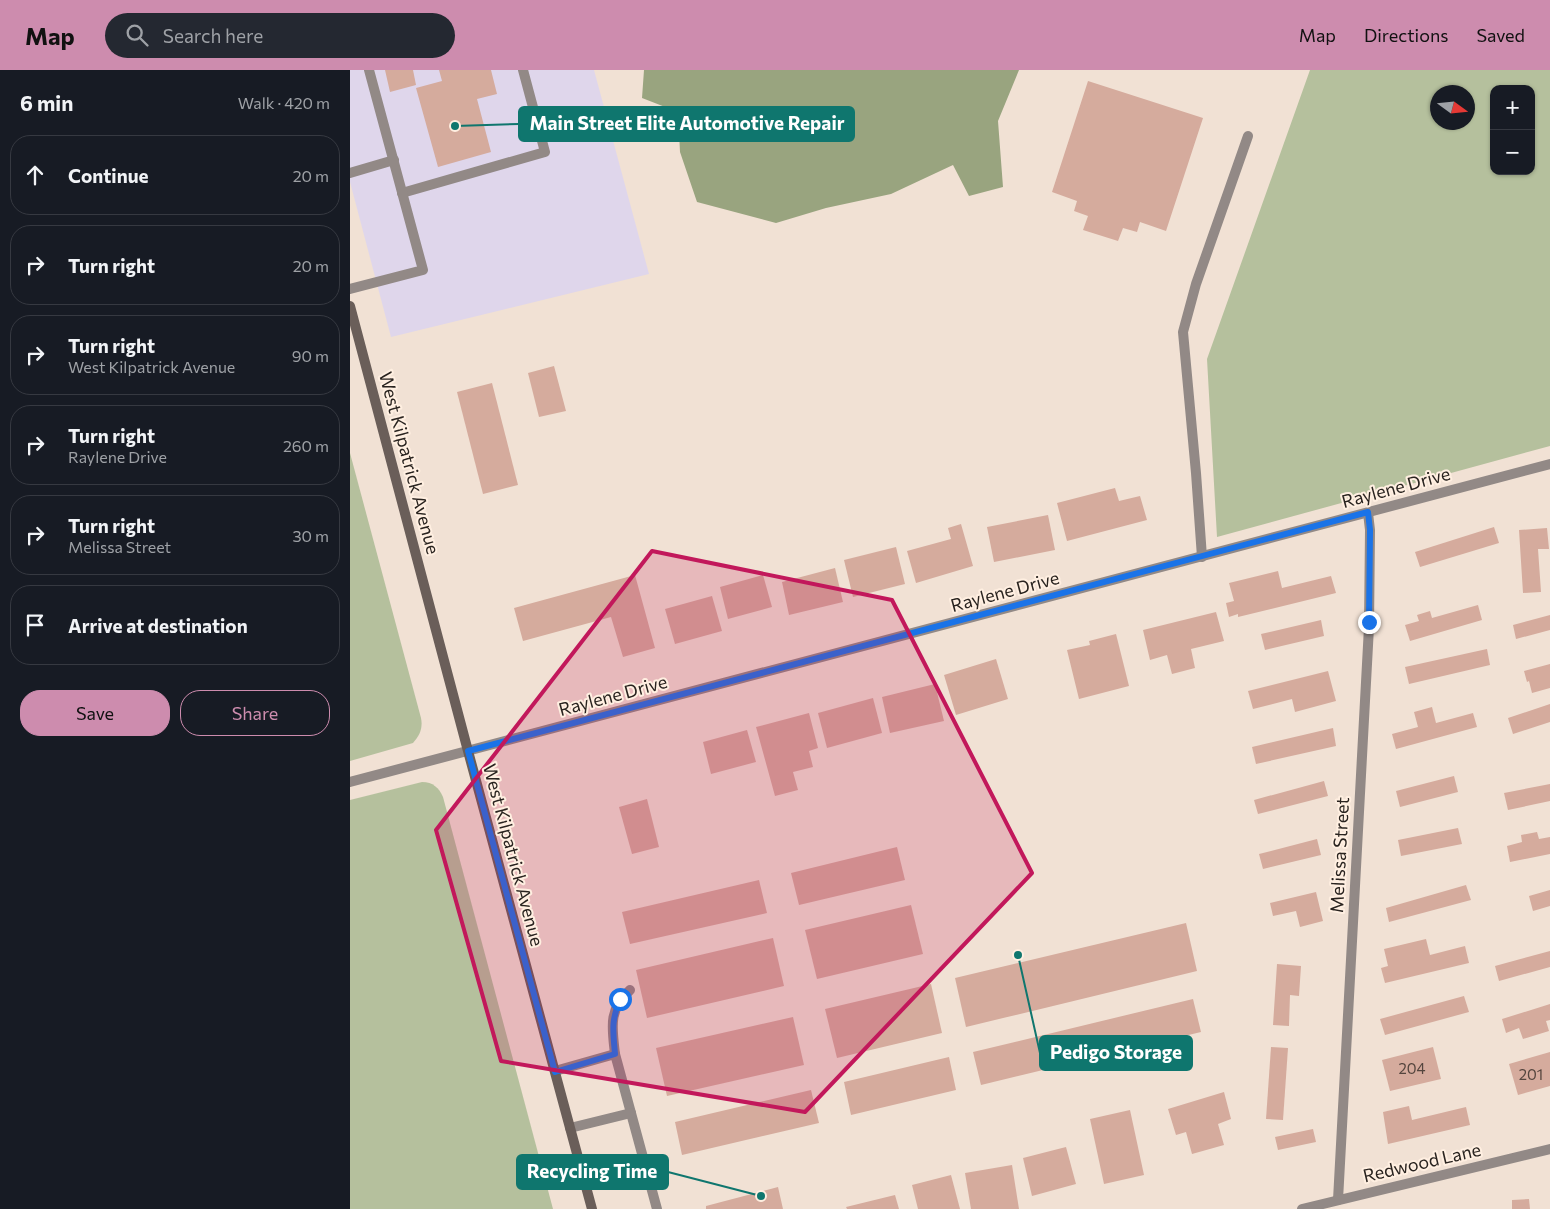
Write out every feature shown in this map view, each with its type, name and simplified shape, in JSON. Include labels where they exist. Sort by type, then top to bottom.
[{"type":"main road","name":"West Kilpatrick Avenue","points":[[350,306],[592,1209]]},
{"type":"street","points":[[350,290],[423,270],[369,70]]},
{"type":"street","points":[[402,192],[545,152],[523,70]]},
{"type":"street","points":[[1202,557],[1183,332],[1196,284],[1248,136]]},
{"type":"street","points":[[350,172],[394,160]]},
{"type":"street","name":"Raylene Drive","points":[[350,782],[1550,464]]},
{"type":"street","name":"Melissa Street","points":[[1338,1200],[1369,628],[1370,530],[1368,512]]},
{"type":"street","points":[[630,990],[620,999],[614,1014],[612,1028],[615,1054],[657,1209]]},
{"type":"street","points":[[555,1072],[615,1054]]},
{"type":"street","points":[[570,1128],[631,1113]]},
{"type":"street","name":"Redwood Lane","points":[[1302,1209],[1550,1149]]},
{"type":"highlighted area","points":[[652,551],[892,600],[1032,873],[805,1112],[501,1061],[436,830]]},
{"type":"shaded area","points":[[350,70],[594,70],[649,274],[391,337],[350,182]]},
{"type":"green space","points":[[644,70],[1019,70],[998,121],[1003,187],[969,196],[953,165],[891,194],[826,208],[776,223],[697,202],[680,152],[678,112],[642,98]]},
{"type":"green space","points":[[1310,70],[1550,70],[1550,446],[1217,537],[1207,359]]},
{"type":"green space","points":[[350,453],[422,725],[413,743],[350,761]]},
{"type":"green space","points":[[422,782],[435,786],[443,797],[553,1209],[350,1209],[350,800]]},
{"type":"building","points":[[385,70],[413,70],[416,85],[390,92]]},
{"type":"building","points":[[439,70],[491,70],[497,94],[477,99],[491,152],[438,167],[416,88],[442,81]]},
{"type":"building","points":[[1088,81],[1203,118],[1166,231],[1140,222],[1137,232],[1123,228],[1118,241],[1083,230],[1088,216],[1074,211],[1077,201],[1052,192]]},
{"type":"building","points":[[554,366],[566,411],[539,417],[528,373]]},
{"type":"building","points":[[492,383],[518,485],[483,494],[457,392]]},
{"type":"building","points":[[1115,488],[1119,501],[1140,496],[1147,520],[1067,541],[1057,503]]},
{"type":"building","points":[[1048,515],[1055,550],[994,562],[987,527]]},
{"type":"building","points":[[961,524],[973,566],[916,583],[907,551],[951,539],[948,528]]},
{"type":"building","points":[[1494,527],[1499,543],[1420,567],[1415,552]]},
{"type":"building","points":[[1547,528],[1549,549],[1538,549],[1541,592],[1523,593],[1519,530]]},
{"type":"building","points":[[896,547],[905,584],[853,597],[844,560]]},
{"type":"building","points":[[835,568],[843,602],[789,615],[782,582]]},
{"type":"building","points":[[1278,571],[1282,588],[1331,576],[1336,593],[1238,617],[1238,614],[1229,617],[1226,603],[1234,601],[1229,583]]},
{"type":"building","points":[[635,575],[655,648],[623,657],[611,617],[523,641],[514,608]]},
{"type":"building","points":[[763,575],[772,607],[728,619],[720,587]]},
{"type":"building","points":[[712,596],[722,631],[675,644],[665,609]]},
{"type":"building","points":[[1478,605],[1482,620],[1410,641],[1405,625],[1419,621],[1417,615],[1430,611],[1432,618]]},
{"type":"building","points":[[1216,612],[1224,641],[1191,649],[1195,668],[1172,674],[1167,655],[1150,660],[1143,630]]},
{"type":"building","points":[[1550,615],[1550,630],[1516,639],[1513,625]]},
{"type":"building","points":[[1321,620],[1324,636],[1265,650],[1261,634]]},
{"type":"building","points":[[1116,634],[1129,686],[1079,699],[1067,650],[1090,645],[1089,641]]},
{"type":"building","points":[[1487,649],[1490,665],[1409,684],[1405,667]]},
{"type":"building","points":[[996,659],[1008,699],[956,715],[944,675]]},
{"type":"building","points":[[1550,664],[1550,688],[1532,693],[1524,671]]},
{"type":"building","points":[[1328,671],[1336,701],[1295,712],[1292,699],[1253,709],[1248,691]]},
{"type":"building","points":[[935,684],[944,721],[890,733],[882,697]]},
{"type":"building","points":[[873,698],[882,733],[827,748],[818,713]]},
{"type":"building","points":[[1550,704],[1550,722],[1513,734],[1508,718]]},
{"type":"building","points":[[1432,707],[1436,723],[1473,713],[1477,727],[1396,749],[1392,734],[1418,727],[1414,712]]},
{"type":"building","points":[[809,713],[818,748],[809,751],[813,767],[793,772],[798,790],[775,796],[756,727]]},
{"type":"building","points":[[1333,728],[1336,746],[1256,764],[1252,747]]},
{"type":"building","points":[[747,730],[756,762],[711,774],[703,742]]},
{"type":"building","points":[[1454,776],[1458,792],[1400,807],[1396,791]]},
{"type":"building","points":[[1324,781],[1328,796],[1258,814],[1254,800]]},
{"type":"building","points":[[1550,784],[1550,801],[1508,810],[1504,793]]},
{"type":"building","points":[[647,799],[659,847],[632,854],[619,807]]},
{"type":"building","points":[[1458,828],[1462,844],[1401,856],[1398,840]]},
{"type":"building","points":[[1537,832],[1539,839],[1550,837],[1550,854],[1510,862],[1507,846],[1522,842],[1521,835]]},
{"type":"building","points":[[1317,839],[1321,855],[1263,869],[1259,854]]},
{"type":"building","points":[[897,847],[905,880],[799,905],[791,873]]},
{"type":"building","points":[[759,880],[767,913],[630,944],[622,912]]},
{"type":"building","points":[[1466,885],[1471,900],[1389,922],[1386,908]]},
{"type":"building","points":[[1550,890],[1550,906],[1533,911],[1529,896]]},
{"type":"building","points":[[1316,892],[1323,921],[1300,927],[1296,911],[1273,916],[1270,903]]},
{"type":"building","points":[[911,905],[923,954],[817,979],[805,930]]},
{"type":"building","points":[[1186,923],[1197,971],[966,1027],[955,978]]},
{"type":"building","points":[[773,938],[784,986],[647,1018],[636,970]]},
{"type":"building","points":[[1426,939],[1430,955],[1465,946],[1469,963],[1385,983],[1381,968],[1388,966],[1384,949]]},
{"type":"building","points":[[1550,951],[1550,967],[1499,981],[1495,966]]},
{"type":"building","points":[[1277,964],[1301,966],[1299,996],[1290,995],[1289,1026],[1273,1025]]},
{"type":"building","points":[[931,984],[942,1033],[837,1058],[825,1009]]},
{"type":"building","points":[[1464,996],[1469,1012],[1385,1035],[1380,1019]]},
{"type":"building","points":[[1193,999],[1201,1032],[981,1085],[973,1052]]},
{"type":"building","points":[[1550,1004],[1550,1020],[1546,1021],[1549,1031],[1523,1039],[1519,1028],[1506,1033],[1502,1019]]},
{"type":"building","points":[[793,1017],[804,1065],[667,1096],[656,1048]]},
{"type":"building","points":[[1271,1047],[1288,1048],[1283,1120],[1266,1119]]},
{"type":"building","points":[[1433,1047],[1441,1079],[1390,1091],[1382,1060]]},
{"type":"building","points":[[1550,1052],[1550,1086],[1518,1095],[1509,1064]]},
{"type":"building","points":[[949,1057],[956,1090],[851,1115],[844,1082]]},
{"type":"building","points":[[811,1090],[819,1123],[682,1155],[675,1122]]},
{"type":"building","points":[[1224,1092],[1231,1119],[1218,1124],[1224,1145],[1192,1154],[1186,1132],[1176,1135],[1168,1109]]},
{"type":"building","points":[[1409,1106],[1412,1120],[1466,1107],[1470,1125],[1388,1144],[1383,1112]]},
{"type":"building","points":[[1130,1110],[1144,1175],[1104,1184],[1090,1119]]},
{"type":"building","points":[[1313,1129],[1316,1142],[1278,1150],[1275,1137]]},
{"type":"building","points":[[1066,1147],[1076,1184],[1032,1196],[1023,1158]]},
{"type":"building","points":[[1012,1165],[1019,1209],[971,1209],[965,1173]]},
{"type":"building","points":[[951,1175],[960,1209],[918,1209],[912,1185]]},
{"type":"building","points":[[778,1187],[783,1209],[706,1209],[706,1206]]},
{"type":"building","points":[[895,1195],[899,1209],[847,1209],[846,1207]]},
{"type":"building","points":[[1529,1199],[1530,1209],[1512,1209],[1512,1200]]},
{"type":"place","name":"Main Street Elite Automotive Repair","points":[[455,126]]},
{"type":"place","name":"Pedigo Storage","points":[[1018,955]]},
{"type":"place","name":"Recycling Time","points":[[761,1196]]},
{"type":"route","points":[[620,999],[614,1014],[612,1028],[615,1054],[555,1072],[468,751],[1368,512],[1370,530],[1369,622]]}]
